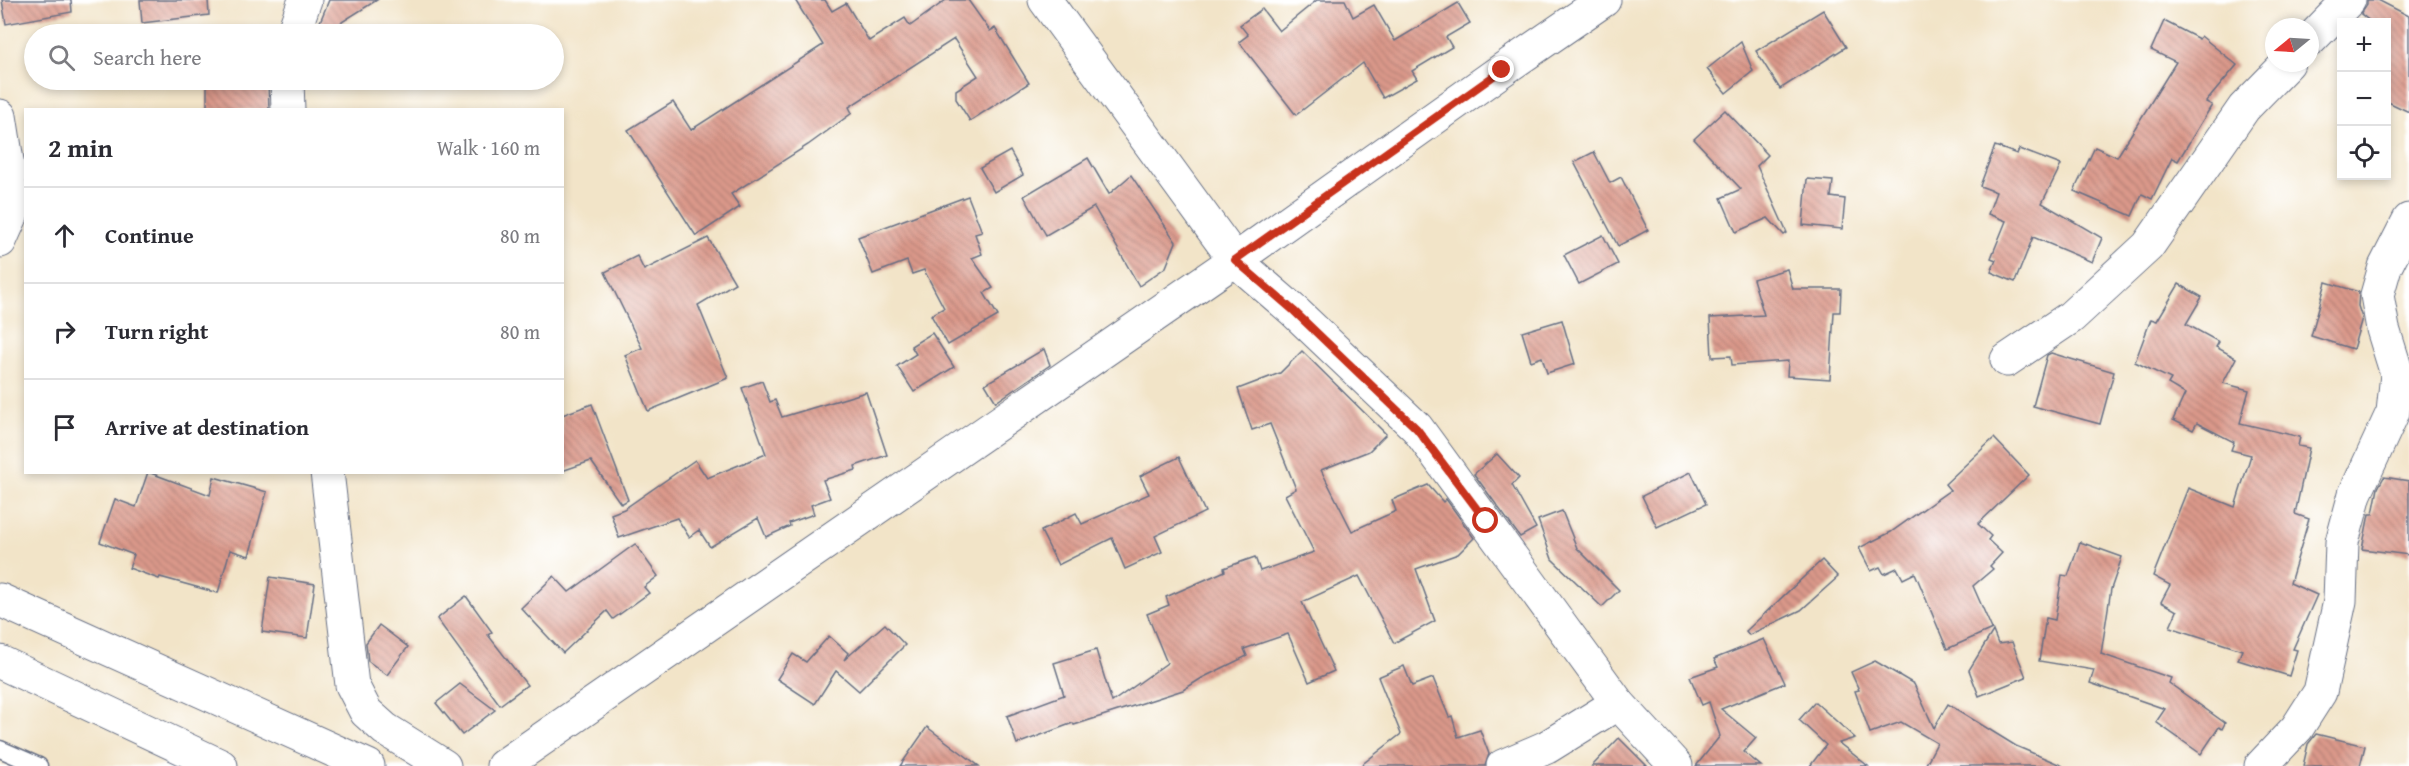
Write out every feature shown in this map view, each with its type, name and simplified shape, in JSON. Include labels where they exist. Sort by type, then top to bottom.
[{"type":"street","points":[[296,24],[304,0]]},
{"type":"street","points":[[1046,0],[1235,260],[1294,311],[1417,429],[1618,702],[1676,766]]},
{"type":"street","points":[[503,766],[1235,260],[1492,76],[1604,0]]},
{"type":"street","points":[[2319,31],[2349,0]]},
{"type":"street","points":[[2007,360],[2071,317],[2148,246],[2244,108],[2279,72]]},
{"type":"street","points":[[287,90],[288,108]]},
{"type":"street","points":[[0,116],[12,213],[0,241]]},
{"type":"street","points":[[2260,766],[2297,728],[2320,692],[2340,601],[2342,542],[2355,494],[2393,411],[2397,374],[2383,329],[2377,295],[2385,267],[2409,220]]},
{"type":"street","points":[[327,474],[351,685],[366,712],[385,729],[444,766]]},
{"type":"street","points":[[0,600],[368,766]]},
{"type":"street","points":[[0,662],[221,766]]},
{"type":"street","points":[[1503,766],[1547,747],[1618,702]]},
{"type":"lane","points":[[0,749],[39,766]]},
{"type":"building","points":[[2,0],[71,0],[72,12],[6,24]]},
{"type":"building","points":[[140,0],[208,0],[209,15],[142,23]]},
{"type":"building","points":[[329,0],[377,0],[339,24],[319,24]]},
{"type":"building","points":[[795,0],[825,0],[832,11],[846,3],[869,41],[905,18],[910,26],[946,0],[968,0],[990,31],[995,28],[1029,83],[970,121],[956,99],[956,90],[978,76],[954,39],[849,107],[852,113],[808,145],[731,194],[740,207],[696,236],[628,130],[673,102],[691,130],[823,45]]},
{"type":"building","points":[[1317,0],[1345,0],[1353,17],[1374,5],[1395,41],[1458,3],[1470,23],[1446,37],[1452,47],[1412,71],[1417,79],[1383,98],[1363,63],[1296,115],[1239,42],[1248,35],[1240,25],[1262,9],[1279,31]]},
{"type":"building","points":[[2367,0],[2378,0],[2409,16],[2409,112],[2391,103],[2391,18],[2366,18],[2361,14],[2367,5]]},
{"type":"building","points":[[1823,10],[1846,47],[1780,89],[1756,51]]},
{"type":"building","points":[[2164,21],[2199,39],[2201,36],[2237,65],[2206,102],[2212,105],[2178,161],[2172,158],[2152,199],[2142,194],[2132,216],[2074,191],[2095,147],[2117,157],[2176,62],[2151,50]]},
{"type":"building","points":[[1741,42],[1753,71],[1726,93],[1707,69]]},
{"type":"building","points":[[207,90],[268,90],[269,108],[207,108]]},
{"type":"building","points":[[1725,110],[1768,155],[1757,166],[1787,233],[1784,235],[1768,218],[1736,232],[1721,198],[1741,189],[1694,139]]},
{"type":"building","points":[[1995,146],[2017,154],[2019,149],[2061,165],[2042,203],[2102,238],[2092,262],[2033,237],[2015,282],[1991,272],[1996,260],[1991,258],[2006,221],[1988,214],[1996,192],[1980,186]]},
{"type":"building","points":[[1010,151],[1023,175],[994,192],[980,168]]},
{"type":"building","points":[[1594,152],[1610,183],[1621,177],[1648,230],[1618,246],[1574,162]]},
{"type":"building","points":[[1088,158],[1109,194],[1131,175],[1176,242],[1166,267],[1139,286],[1094,207],[1046,235],[1024,196]]},
{"type":"building","points":[[1807,179],[1833,181],[1831,197],[1845,199],[1842,229],[1803,225]]},
{"type":"building","points":[[968,196],[982,232],[975,234],[982,254],[972,258],[993,288],[984,293],[998,316],[948,345],[931,315],[944,308],[924,270],[912,274],[907,261],[873,274],[858,237]]},
{"type":"building","points":[[1603,235],[1618,264],[1579,284],[1564,255]]},
{"type":"building","points":[[708,238],[735,283],[698,305],[728,378],[648,411],[625,355],[642,348],[605,272],[637,256],[644,270]]},
{"type":"building","points":[[1787,269],[1793,289],[1841,289],[1840,312],[1834,312],[1830,379],[1787,376],[1788,361],[1732,365],[1731,356],[1712,357],[1710,318],[1764,315],[1753,279]]},
{"type":"building","points":[[2326,282],[2359,292],[2358,306],[2362,318],[2353,349],[2311,336]]},
{"type":"building","points":[[2179,284],[2202,297],[2186,324],[2219,342],[2216,347],[2236,358],[2223,383],[2249,390],[2240,423],[2300,437],[2298,446],[2309,448],[2295,514],[2309,519],[2290,583],[2317,595],[2293,649],[2297,650],[2289,676],[2238,660],[2242,650],[2170,627],[2177,611],[2161,602],[2170,585],[2153,576],[2188,488],[2235,507],[2251,455],[2231,450],[2234,442],[2197,423],[2193,430],[2173,420],[2185,394],[2168,384],[2171,379],[2135,362],[2151,319],[2157,321]]},
{"type":"building","points":[[1562,320],[1575,364],[1547,373],[1542,357],[1531,361],[1522,332]]},
{"type":"building","points":[[932,333],[954,367],[914,392],[897,366],[916,354],[911,346]]},
{"type":"building","points":[[1044,349],[1050,365],[996,402],[985,384]]},
{"type":"building","points":[[1302,351],[1386,434],[1369,451],[1321,470],[1352,531],[1396,511],[1392,500],[1428,485],[1443,502],[1446,499],[1474,538],[1458,554],[1416,569],[1435,621],[1394,643],[1359,576],[1302,602],[1334,671],[1309,682],[1288,634],[1244,649],[1247,656],[1183,690],[1074,725],[1073,723],[1017,744],[1007,716],[1064,695],[1054,663],[1096,650],[1112,702],[1167,663],[1147,614],[1169,605],[1166,597],[1225,571],[1224,568],[1255,557],[1260,571],[1314,552],[1285,495],[1296,489],[1270,424],[1252,430],[1238,389],[1280,373]]},
{"type":"building","points":[[2051,353],[2114,372],[2100,424],[2033,406],[2047,355]]},
{"type":"building","points":[[762,381],[770,402],[775,400],[782,417],[866,392],[887,455],[855,466],[856,470],[823,480],[830,498],[811,505],[814,514],[789,523],[790,526],[766,537],[758,518],[710,547],[699,530],[689,537],[677,518],[619,538],[611,514],[624,509],[695,460],[707,478],[766,454],[742,388]]},
{"type":"building","points":[[592,404],[628,500],[621,504],[591,461],[564,470],[564,414]]},
{"type":"building","points":[[1994,438],[2029,475],[1978,524],[1991,536],[1988,540],[2002,553],[1990,566],[1993,569],[1973,586],[1992,629],[1947,649],[1915,573],[1903,579],[1897,568],[1884,574],[1880,567],[1871,571],[1859,548],[1891,532],[1950,490],[1945,484]]},
{"type":"building","points":[[1497,454],[1519,478],[1512,485],[1536,528],[1520,537],[1474,474]]},
{"type":"building","points":[[1179,457],[1205,512],[1155,536],[1162,552],[1125,569],[1112,538],[1058,565],[1041,531],[1076,513],[1082,524],[1149,494],[1140,476]]},
{"type":"building","points":[[1691,472],[1706,504],[1657,527],[1642,496]]},
{"type":"building","points":[[147,474],[153,474],[210,495],[214,477],[267,492],[249,556],[230,550],[218,593],[160,577],[159,579],[129,568],[134,555],[100,542],[115,499],[136,507]]},
{"type":"building","points":[[2384,477],[2409,481],[2409,555],[2362,549],[2369,514],[2373,514],[2378,488]]},
{"type":"building","points":[[1562,511],[1577,548],[1619,590],[1602,607],[1552,559],[1538,520]]},
{"type":"building","points":[[2080,542],[2122,557],[2111,589],[2101,654],[2171,678],[2169,683],[2225,723],[2222,729],[2219,727],[2201,754],[2156,722],[2165,709],[2090,683],[2094,670],[2039,661],[2046,618],[2055,620],[2062,575],[2068,576]]},
{"type":"building","points":[[635,544],[658,576],[644,587],[649,593],[613,619],[607,611],[563,653],[521,608],[554,576],[569,592]]},
{"type":"building","points":[[1822,560],[1838,577],[1801,610],[1749,635],[1746,631]]},
{"type":"building","points":[[270,577],[315,584],[307,638],[262,632]]},
{"type":"building","points":[[466,596],[492,632],[488,635],[527,685],[500,705],[437,619]]},
{"type":"building","points":[[885,624],[905,645],[859,691],[836,671],[815,704],[777,679],[793,654],[806,662],[829,636],[848,653],[844,660]]},
{"type":"building","points":[[379,625],[408,647],[387,675],[368,661],[366,643]]},
{"type":"building","points":[[1993,631],[1998,644],[2012,642],[2026,677],[1979,696],[1969,670]]},
{"type":"building","points":[[1764,639],[1785,683],[1721,709],[1756,738],[1744,752],[1761,766],[1696,766],[1720,736],[1709,702],[1702,705],[1690,677],[1718,667],[1714,659]]},
{"type":"building","points":[[1875,661],[1914,684],[1934,728],[1948,704],[2016,746],[2063,766],[1925,766],[1937,743],[1901,722],[1870,733],[1855,691],[1859,690],[1851,672]]},
{"type":"building","points":[[1404,666],[1412,686],[1433,678],[1449,717],[1452,716],[1458,737],[1480,730],[1489,754],[1485,766],[1360,766],[1401,734],[1378,677]]},
{"type":"building","points":[[460,684],[495,710],[462,735],[436,703]]},
{"type":"building","points":[[1815,702],[1855,738],[1839,743],[1868,766],[1810,766],[1826,745],[1799,720]]},
{"type":"building","points":[[927,727],[979,766],[900,766]]},
{"type":"building","points":[[2316,734],[2365,746],[2360,766],[2303,766],[2308,744]]},
{"type":"building","points":[[1619,738],[1647,766],[1592,766]]},
{"type":"route","points":[[1486,521],[1417,429],[1294,311],[1235,260],[1502,70]]}]
